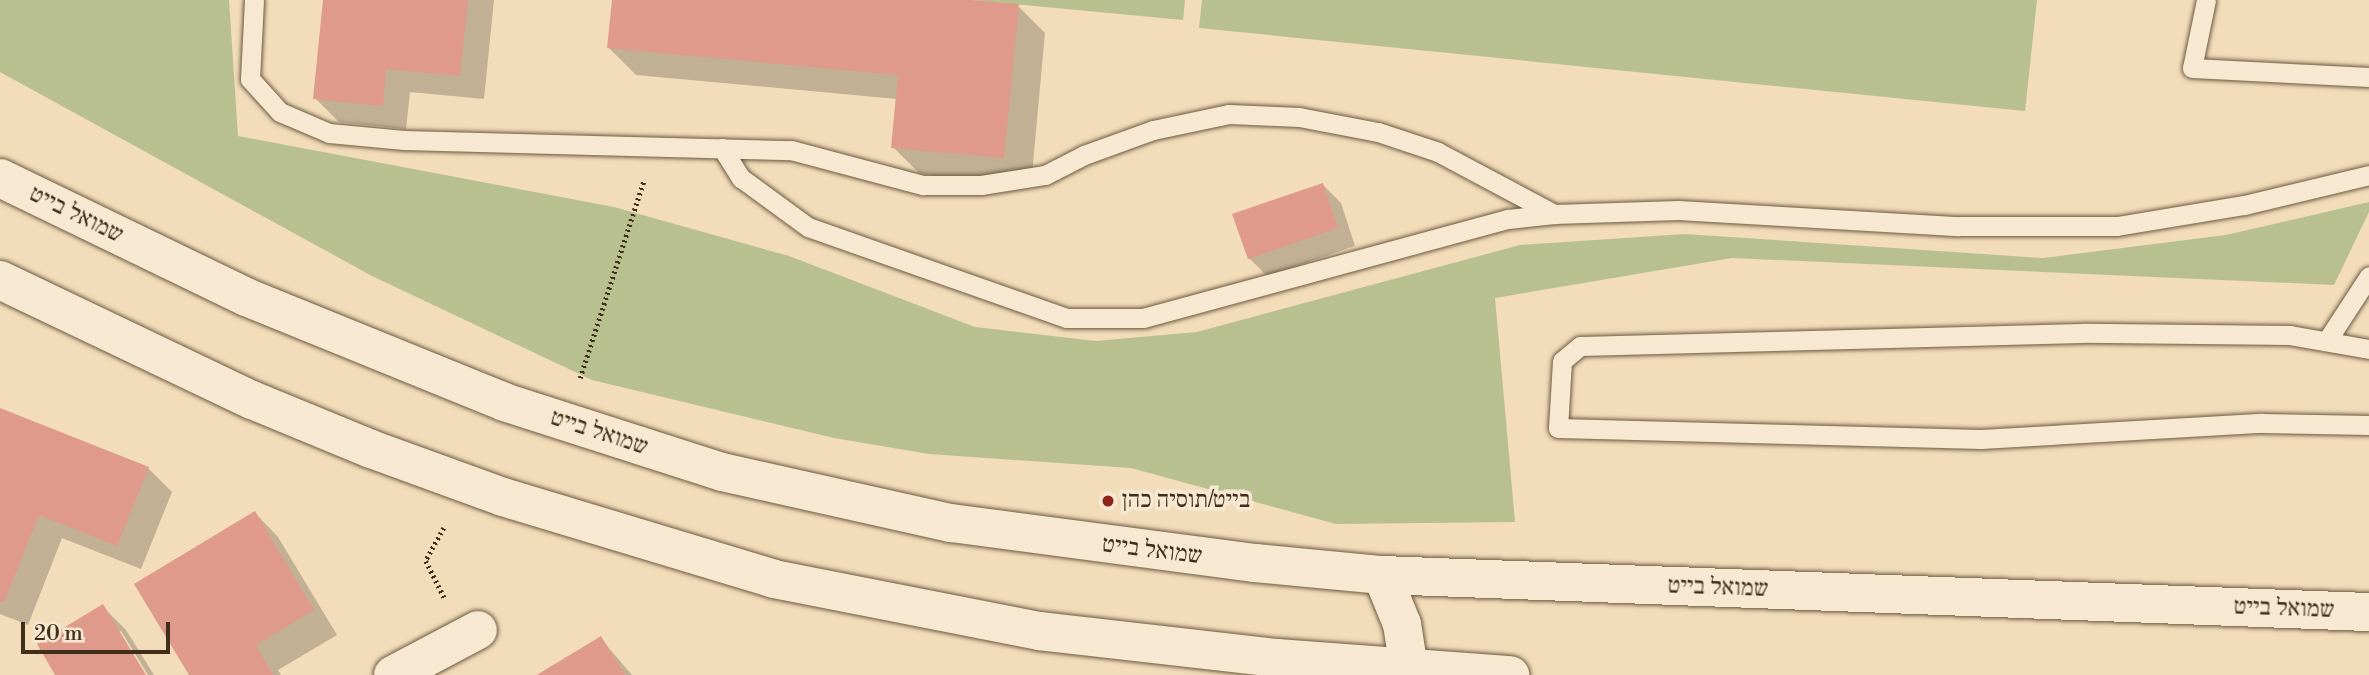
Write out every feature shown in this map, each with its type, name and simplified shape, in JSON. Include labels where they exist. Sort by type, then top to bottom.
[{"type":"street","name":"שמואל בייט","points":[[0,178],[246,297],[504,402],[722,472],[951,523],[1039,537],[1382,575],[2369,612]]},
{"type":"street","points":[[0,281],[252,400],[371,449],[615,533],[802,584],[1039,631],[1410,672],[1510,675]]},
{"type":"street","points":[[1382,575],[1402,624],[1410,672]]},
{"type":"street","points":[[393,675],[464,620]]},
{"type":"street","points":[[1186,649],[1225,675]]},
{"type":"lane","points":[[254,0],[250,79],[280,112],[329,133],[404,140],[791,150],[923,185],[981,185],[1045,175],[1084,155],[1153,131],[1229,114],[1299,117],[1378,132],[1438,152],[1554,214]]},
{"type":"lane","points":[[2206,0],[2192,68],[2369,77]]},
{"type":"lane","points":[[722,148],[741,178],[808,227],[1066,318],[1143,318],[1508,219],[1554,214],[1678,210],[1959,226],[2117,226],[2244,205],[2369,175]]},
{"type":"lane","points":[[2328,339],[2369,276]]},
{"type":"lane","points":[[2369,349],[2328,339],[2082,333],[1580,346],[1562,361],[1559,428],[1981,439],[2262,423],[2369,425]]},
{"type":"path","points":[[579,381],[642,188]]},
{"type":"path","points":[[444,528],[426,561],[464,620]]},
{"type":"green space","points":[[0,0],[229,0],[238,136],[614,207],[789,256],[975,327],[1096,341],[1197,332],[1520,245],[1685,234],[2043,258],[2226,235],[2369,202],[2369,212],[2334,285],[1732,258],[1495,298],[1515,522],[1336,524],[1131,468],[929,454],[834,438],[592,380],[372,276],[0,72]]},
{"type":"green space","points":[[971,0],[1185,0],[1183,20]]},
{"type":"green space","points":[[1202,0],[2037,0],[2025,111],[1199,28]]},
{"type":"building","points":[[323,0],[468,0],[460,76],[386,69],[383,106],[313,99]]},
{"type":"building","points":[[612,0],[971,0],[1019,4],[1004,158],[891,148],[898,75],[607,48]]},
{"type":"building","points":[[1323,183],[1338,228],[1248,259],[1232,214]]},
{"type":"building","points":[[0,408],[149,467],[117,546],[39,515],[4,602],[0,601]]},
{"type":"building","points":[[255,511],[314,610],[256,645],[273,675],[189,675],[134,584]]},
{"type":"building","points":[[103,604],[146,675],[55,675],[37,644]]},
{"type":"building","points":[[601,636],[625,675],[537,675],[545,670]]},
{"type":"place","name":"בייט/תוסיה כהן","points":[[1108,501]]}]
